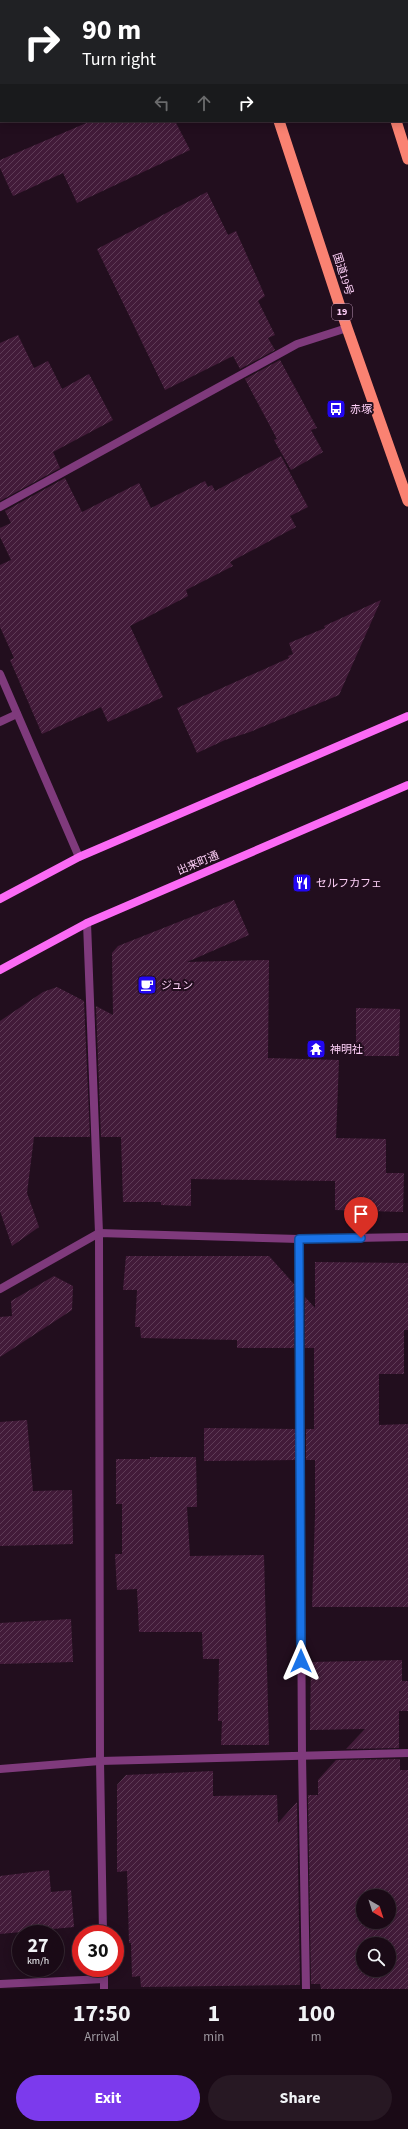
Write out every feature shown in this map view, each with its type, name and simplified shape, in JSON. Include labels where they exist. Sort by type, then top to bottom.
[{"type":"highway","name":"国道19号","points":[[279,122],[347,328],[408,501]]},
{"type":"highway","points":[[396,122],[408,159]]},
{"type":"main road","points":[[0,899],[79,857],[408,716]]},
{"type":"main road","name":"出来町通","points":[[0,970],[87,922],[408,785]]},
{"type":"street","points":[[0,507],[297,344],[347,328]]},
{"type":"street","points":[[0,674],[79,857]]},
{"type":"street","points":[[0,722],[17,714]]},
{"type":"street","points":[[87,922],[99,1233],[100,1761],[103,1925]]},
{"type":"street","points":[[0,1289],[99,1233],[299,1239],[408,1237]]},
{"type":"street","points":[[299,1239],[302,1755],[306,1989]]},
{"type":"street","points":[[0,1769],[100,1761],[408,1753]]},
{"type":"street","points":[[0,1984],[104,1979],[104,1989]]},
{"type":"building","points":[[89,122],[176,122],[190,150],[77,203],[63,173],[13,196],[0,168],[0,160]]},
{"type":"building","points":[[207,192],[228,235],[236,231],[265,296],[258,301],[275,335],[268,338],[275,350],[240,369],[233,356],[165,390],[97,249]]},
{"type":"building","points":[[18,335],[34,368],[48,361],[62,389],[89,374],[113,420],[53,452],[60,468],[0,501],[0,343]]},
{"type":"building","points":[[280,360],[317,428],[311,430],[323,452],[291,470],[274,440],[277,439],[245,379]]},
{"type":"building","points":[[281,456],[308,507],[290,516],[296,527],[230,562],[233,566],[186,590],[188,596],[130,626],[163,697],[108,722],[101,707],[42,734],[10,660],[14,658],[0,627],[0,565],[11,560],[0,537],[0,528],[11,523],[5,511],[65,478],[82,512],[139,483],[151,508],[205,481],[208,487],[212,485],[215,491]]},
{"type":"building","points":[[381,600],[339,695],[250,732],[225,740],[197,753],[177,708],[289,658],[288,656],[293,654],[289,643],[325,628],[324,626]]},
{"type":"building","points":[[234,900],[249,935],[187,962],[269,960],[268,1058],[339,1060],[336,1138],[386,1139],[386,1173],[404,1173],[403,1212],[335,1210],[335,1181],[191,1179],[191,1206],[161,1205],[161,1202],[123,1202],[121,1137],[101,1137],[96,1006],[113,1015],[112,953],[118,946]]},
{"type":"building","points":[[57,987],[84,1001],[90,1137],[34,1137],[27,1193],[39,1227],[12,1246],[0,1211],[0,1021],[43,992]]},
{"type":"building","points":[[356,1008],[400,1009],[399,1056],[356,1056]]},
{"type":"building","points":[[126,1256],[269,1256],[294,1284],[294,1348],[237,1348],[237,1340],[141,1338],[140,1327],[135,1327],[137,1290],[123,1290]]},
{"type":"building","points":[[315,1262],[408,1263],[408,1330],[404,1330],[404,1374],[379,1374],[379,1425],[408,1424],[408,1607],[312,1607],[315,1460],[306,1460],[306,1429],[314,1429],[314,1348],[305,1348],[305,1297],[315,1308]]},
{"type":"building","points":[[54,1276],[73,1286],[72,1310],[0,1357],[0,1317],[12,1316],[11,1301]]},
{"type":"building","points":[[27,1420],[33,1491],[72,1490],[73,1544],[0,1546],[0,1422]]},
{"type":"building","points":[[204,1428],[295,1429],[295,1460],[204,1461]]},
{"type":"building","points":[[150,1457],[196,1457],[197,1507],[187,1507],[190,1556],[264,1555],[269,1745],[221,1745],[222,1721],[218,1721],[219,1659],[203,1659],[202,1632],[139,1632],[137,1589],[117,1590],[115,1554],[122,1554],[122,1504],[116,1504],[116,1459],[150,1459]]},
{"type":"building","points":[[71,1619],[73,1662],[0,1664],[0,1623]]},
{"type":"building","points":[[402,1660],[402,1681],[408,1681],[408,1711],[399,1711],[399,1748],[346,1749],[365,1729],[310,1730],[311,1662]]},
{"type":"building","points":[[400,1759],[400,1770],[408,1770],[408,1989],[321,1989],[320,1984],[311,1984],[308,1795],[318,1795],[318,1780],[336,1760]]},
{"type":"building","points":[[213,1771],[213,1796],[277,1795],[278,1823],[297,1802],[300,1985],[141,1987],[140,1976],[132,1977],[131,1943],[129,1943],[127,1871],[117,1872],[117,1785],[126,1775]]},
{"type":"building","points":[[49,1870],[51,1892],[71,1890],[74,1925],[72,1925],[72,1927],[64,1928],[64,1925],[12,1925],[12,1933],[0,1934],[0,1876]]},
{"type":"place","name":"赤塚","points":[[336,409]]},
{"type":"place","name":"セルフカフェ","points":[[302,883]]},
{"type":"place","name":"ジュン","points":[[147,985]]},
{"type":"place","name":"神明社","points":[[316,1049]]},
{"type":"route","points":[[301,1661],[299,1239],[361,1238]]}]
